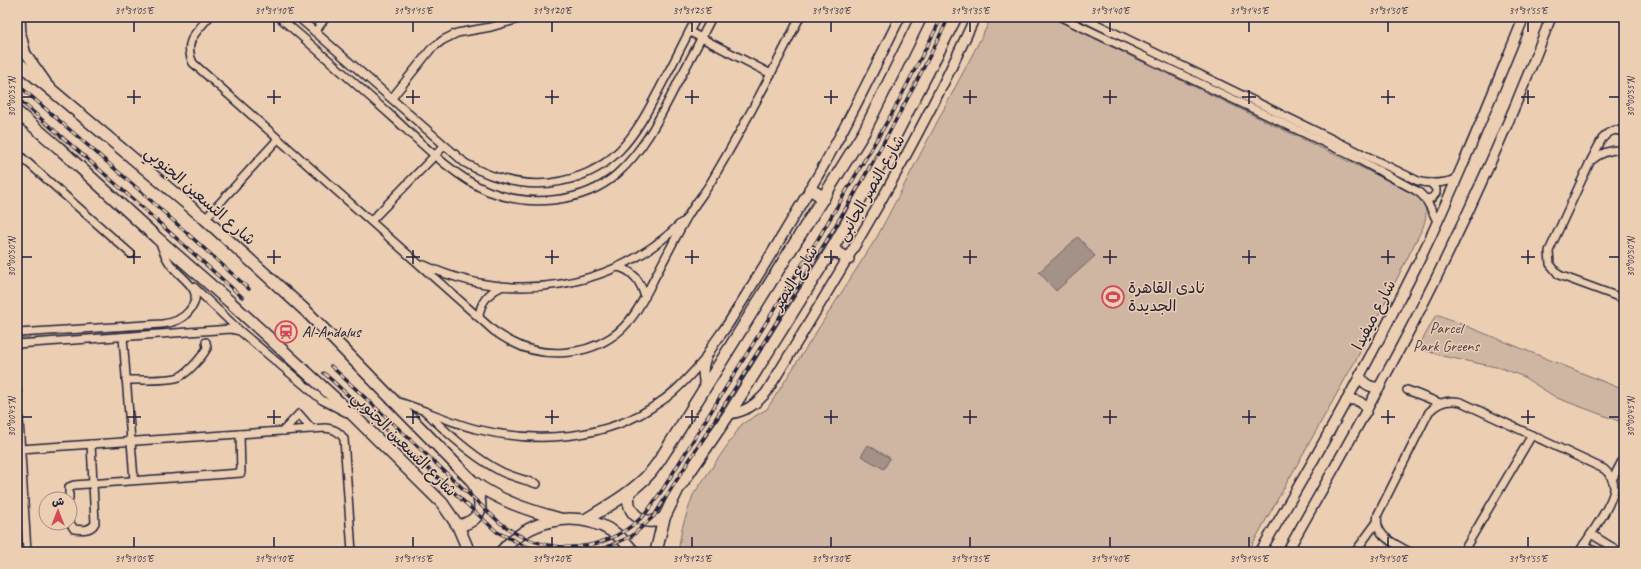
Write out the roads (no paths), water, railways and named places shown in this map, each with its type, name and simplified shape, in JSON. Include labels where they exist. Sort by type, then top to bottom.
[{"type":"main road","name":"شارع النصر","points":[[585,520],[629,492],[651,472],[864,132],[921,17]]},
{"type":"main road","name":"شارع النصر","points":[[656,552],[664,518],[678,489],[729,414],[832,249],[889,148],[956,17]]},
{"type":"main road","name":"شارع التسعين الجنوبي","points":[[17,62],[205,220],[307,312],[472,481],[496,497],[520,508],[560,519]]},
{"type":"main road","name":"شارع التسعين الجنوبي","points":[[17,112],[230,302],[353,415],[433,493],[458,526],[469,552]]},
{"type":"main road","points":[[810,189],[824,198]]},
{"type":"main road","points":[[832,249],[848,259]]},
{"type":"main road","points":[[458,526],[472,521],[480,511],[480,498],[472,481]]},
{"type":"main road","points":[[629,492],[630,506],[638,517],[651,522],[664,518]]},
{"type":"main road","points":[[501,552],[519,534],[531,527],[544,522],[560,519],[585,520],[599,524],[623,539],[634,552]]},
{"type":"street","points":[[21,17],[22,34],[27,55]]},
{"type":"street","points":[[209,17],[194,35],[189,44],[189,54],[193,63],[494,331],[512,342],[533,350],[555,353],[577,351],[594,346],[611,338],[625,326],[636,312],[687,217],[710,183],[771,74],[800,17]]},
{"type":"street","points":[[279,17],[435,156],[464,177],[487,191],[524,199],[557,200],[578,195],[601,186],[617,174],[646,141],[712,17]]},
{"type":"street","points":[[298,17],[465,163],[494,177],[515,182],[536,184],[558,182],[589,172],[616,154],[635,134],[643,122],[697,17]]},
{"type":"street","points":[[315,32],[326,17]]},
{"type":"street","points":[[392,98],[431,49],[443,40],[457,33],[491,27],[526,17]]},
{"type":"street","points":[[393,400],[475,429],[500,434],[530,437],[573,435],[604,428],[640,415],[660,402],[677,389],[704,360],[721,335],[810,189],[847,122],[900,17]]},
{"type":"street","name":"شارع النصر الجانبى","points":[[729,414],[738,413],[749,408],[766,394],[848,259],[915,141],[954,65],[975,17]]},
{"type":"street","points":[[1061,17],[1352,156],[1420,193],[1437,221]]},
{"type":"street","points":[[1082,17],[1418,181],[1431,183],[1457,179]]},
{"type":"street","name":"شارع ميفيدا","points":[[1260,552],[1332,428],[1419,261],[1457,179],[1524,17]]},
{"type":"street","points":[[1287,552],[1380,387],[1423,305],[1477,192],[1530,72],[1551,17]]},
{"type":"street","points":[[302,37],[303,31],[315,32]]},
{"type":"street","points":[[311,44],[318,43],[315,32]]},
{"type":"street","points":[[690,32],[771,74]]},
{"type":"street","points":[[17,47],[27,55],[48,87]]},
{"type":"street","points":[[1624,131],[1615,130],[1602,139],[1549,251],[1550,264],[1559,274],[1624,299]]},
{"type":"street","points":[[205,220],[278,139]]},
{"type":"street","points":[[371,221],[444,146]]},
{"type":"street","points":[[1590,162],[1599,155],[1609,151],[1624,150]]},
{"type":"street","points":[[17,153],[130,254]]},
{"type":"street","points":[[1425,199],[1432,198],[1436,193],[1436,189],[1431,183]]},
{"type":"street","points":[[417,262],[458,279],[501,287],[525,288],[566,284],[601,274],[633,259],[662,240],[687,217]]},
{"type":"street","points":[[157,238],[172,266],[240,331],[322,400],[353,415]]},
{"type":"street","points":[[618,267],[627,270],[636,277],[645,297]]},
{"type":"street","points":[[17,333],[174,322],[180,320],[191,309],[195,299],[192,286]]},
{"type":"street","points":[[479,317],[483,301],[491,292],[501,287]]},
{"type":"street","points":[[162,324],[162,335]]},
{"type":"street","points":[[17,344],[162,335],[225,329],[240,331]]},
{"type":"street","points":[[124,337],[134,480]]},
{"type":"street","points":[[126,380],[153,380],[179,377],[204,354],[207,348],[206,342]]},
{"type":"street","points":[[704,360],[703,372],[706,386]]},
{"type":"street","points":[[1360,375],[1363,381],[1369,386],[1380,387]]},
{"type":"street","points":[[17,388],[20,449],[20,506],[27,552]]},
{"type":"street","points":[[1407,390],[1440,403]]},
{"type":"street","points":[[1346,401],[1357,400],[1363,404],[1366,411]]},
{"type":"street","points":[[1410,552],[1383,536],[1378,529],[1378,514],[1432,408],[1440,403],[1450,400],[1461,402],[1604,468],[1612,480],[1614,489],[1612,498],[1579,552]]},
{"type":"street","points":[[424,410],[448,433],[474,454],[502,472],[537,484]]},
{"type":"street","points":[[283,431],[299,414],[312,428]]},
{"type":"street","points":[[20,449],[312,428],[334,430],[341,433],[344,440],[352,552]]},
{"type":"street","points":[[68,491],[70,486],[93,483],[241,473],[240,434]]},
{"type":"street","points":[[1463,552],[1532,435]]},
{"type":"street","points":[[78,529],[89,529],[94,525],[96,520],[91,444]]},
{"type":"street","points":[[1612,480],[1624,457]]},
{"type":"street","points":[[1355,552],[1377,522]]},
{"type":"street","points":[[1591,534],[1620,552]]},
{"type":"street","points":[[1584,544],[1596,552]]},
{"type":"railway","points":[[331,366],[499,522],[517,534],[539,543],[571,547],[603,541],[618,535],[632,526],[645,514],[663,489],[818,239],[894,110],[942,17]]},
{"type":"railway","points":[[591,552],[600,550],[632,536],[654,516],[809,270],[846,208],[916,82],[949,17]]},
{"type":"railway","points":[[17,84],[137,188],[249,289]]},
{"type":"railway","points":[[17,98],[242,297]]},
{"type":"railway","points":[[324,373],[497,532],[525,546],[544,552]]},
{"type":"place","name":"نادى القاهرة الجديدة","points":[[1113,297]]},
{"type":"place","name":"Al-Andalus","points":[[286,332]]},
{"type":"park label","name":"Parcel Park Greens","points":[[1446,337]]}]
